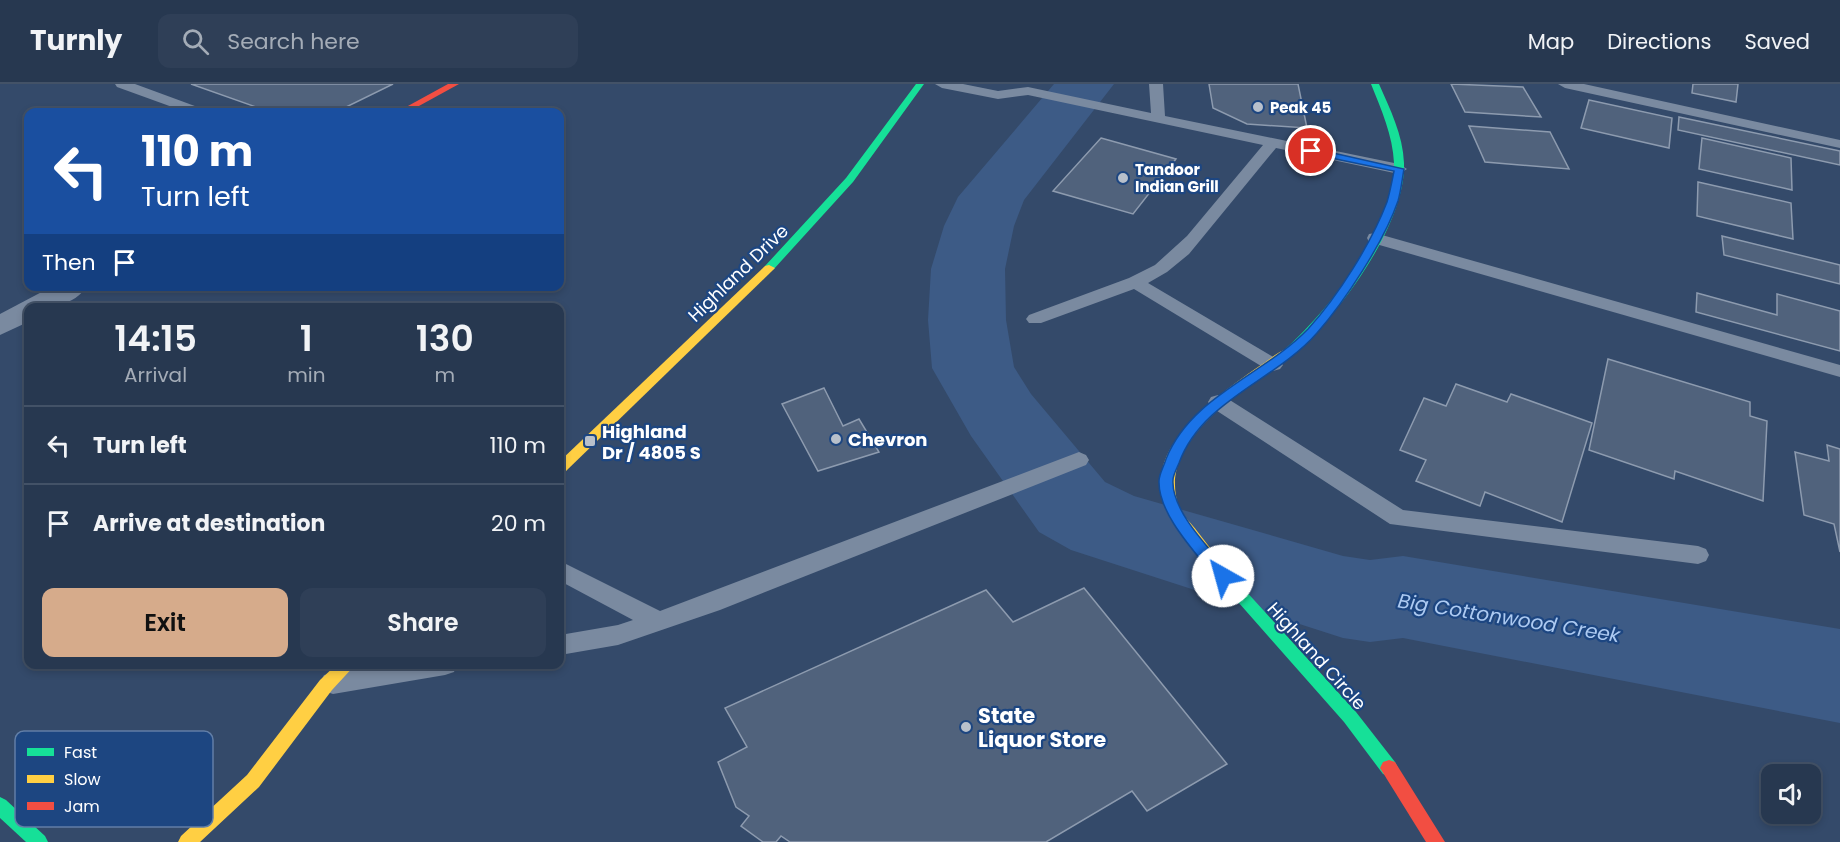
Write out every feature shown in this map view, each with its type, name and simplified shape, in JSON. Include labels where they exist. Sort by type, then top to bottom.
[{"type":"street","points":[[410,108],[455,84]]},
{"type":"street","name":"Highland Drive","points":[[564,465],[804,234],[884,138],[920,84]]},
{"type":"street","name":"Highland Circle","points":[[1376,84],[1385,109],[1399,169],[1392,201],[1374,238],[1348,284],[1312,332],[1273,365],[1218,402],[1194,425],[1176,453],[1166,479],[1169,502],[1182,523],[1237,594],[1312,675],[1384,760],[1436,842]]},
{"type":"street","points":[[44,303],[65,291]]},
{"type":"street","points":[[0,326],[24,313]]},
{"type":"street","points":[[213,818],[253,781],[326,685],[343,669]]},
{"type":"street","points":[[0,806],[15,820]]},
{"type":"street","points":[[23,827],[39,842]]},
{"type":"street","points":[[187,842],[203,827]]},
{"type":"lane","points":[[122,84],[187,108]]},
{"type":"lane","points":[[942,84],[998,94],[1028,91],[1399,169]]},
{"type":"lane","points":[[1156,84],[1158,119]]},
{"type":"lane","points":[[1565,84],[1840,144]]},
{"type":"lane","points":[[1035,319],[1149,277],[1164,267],[1185,250],[1272,143]]},
{"type":"lane","points":[[1374,238],[1840,371]]},
{"type":"lane","points":[[1135,282],[1273,365]]},
{"type":"lane","points":[[1218,402],[1398,518],[1698,555]]},
{"type":"lane","points":[[564,644],[618,635],[712,603],[1079,460]]},
{"type":"lane","points":[[564,572],[657,621]]},
{"type":"lane","points":[[326,685],[417,669]]},
{"type":"building","points":[[191,84],[393,84],[344,108],[259,108]]},
{"type":"building","points":[[1209,84],[1298,84],[1307,128],[1247,124],[1213,108]]},
{"type":"building","points":[[1451,84],[1523,87],[1541,117],[1465,112]]},
{"type":"building","points":[[1693,84],[1738,84],[1736,102],[1692,93]]},
{"type":"building","points":[[1589,100],[1672,118],[1669,148],[1581,128]]},
{"type":"building","points":[[1679,117],[1840,151],[1840,165],[1678,130]]},
{"type":"building","points":[[1469,126],[1550,132],[1569,169],[1485,162]]},
{"type":"building","points":[[1101,138],[1176,159],[1133,214],[1053,191]]},
{"type":"building","points":[[1702,138],[1791,158],[1792,190],[1699,169]]},
{"type":"building","points":[[1698,182],[1791,203],[1793,239],[1697,216]]},
{"type":"building","points":[[1722,236],[1840,265],[1840,284],[1724,255]]},
{"type":"building","points":[[1697,293],[1777,315],[1777,294],[1840,311],[1840,351],[1696,312]]},
{"type":"building","points":[[1608,359],[1750,402],[1750,416],[1767,421],[1763,501],[1675,471],[1674,479],[1589,450]]},
{"type":"building","points":[[1456,384],[1507,402],[1511,394],[1592,423],[1562,522],[1485,492],[1480,506],[1416,481],[1426,460],[1400,450],[1424,398],[1446,406]]},
{"type":"building","name":"Chevron","points":[[824,388],[843,426],[859,419],[879,452],[818,471],[782,404]]},
{"type":"building","points":[[1827,445],[1840,449],[1840,552],[1834,524],[1804,515],[1795,452],[1829,461]]},
{"type":"building","name":"State Liquor Store","points":[[1084,588],[1227,764],[1147,811],[1132,791],[1046,842],[790,842],[781,836],[776,842],[763,842],[741,826],[749,816],[736,807],[718,762],[747,747],[725,708],[986,590],[1013,622]]},
{"type":"waterway","name":"Big Cottonwood Creek","points":[[1085,84],[992,197],[979,226],[968,269],[967,320],[973,368],[1001,415],[1072,507],[1105,524],[1343,597],[1370,601],[1403,597],[1840,676]]},
{"type":"traffic: fast","points":[[769,268],[849,180],[886,133],[920,84]]},
{"type":"traffic: fast","points":[[1289,352],[1324,318],[1359,270],[1374,244],[1395,194],[1399,172],[1398,150],[1388,115],[1375,84]]},
{"type":"traffic: fast","points":[[1229,582],[1350,717],[1389,768]]},
{"type":"traffic: fast","points":[[0,806],[15,820]]},
{"type":"traffic: fast","points":[[23,827],[39,842]]},
{"type":"traffic: slow","points":[[564,465],[769,268]]},
{"type":"traffic: slow","points":[[1229,582],[1174,512],[1168,486],[1172,462],[1184,439],[1202,418],[1247,381],[1289,352]]},
{"type":"traffic: slow","points":[[213,818],[253,781],[326,685],[343,669]]},
{"type":"traffic: slow","points":[[187,842],[203,827]]},
{"type":"traffic: jam","points":[[410,108],[455,84]]},
{"type":"traffic: jam","points":[[1389,768],[1436,842]]},
{"type":"place","name":"Peak 45","points":[[1258,107]]},
{"type":"place","name":"Tandoor Indian Grill","points":[[1123,178]]},
{"type":"place","name":"Chevron","points":[[836,439]]},
{"type":"place","name":"Highland Dr / 4805 S","points":[[590,441]]},
{"type":"place","name":"State Liquor Store","points":[[966,727]]},
{"type":"route","points":[[1223,576],[1182,523],[1169,502],[1166,479],[1176,453],[1194,425],[1218,402],[1273,365],[1312,332],[1348,284],[1374,238],[1392,201],[1399,169],[1311,151]]}]
